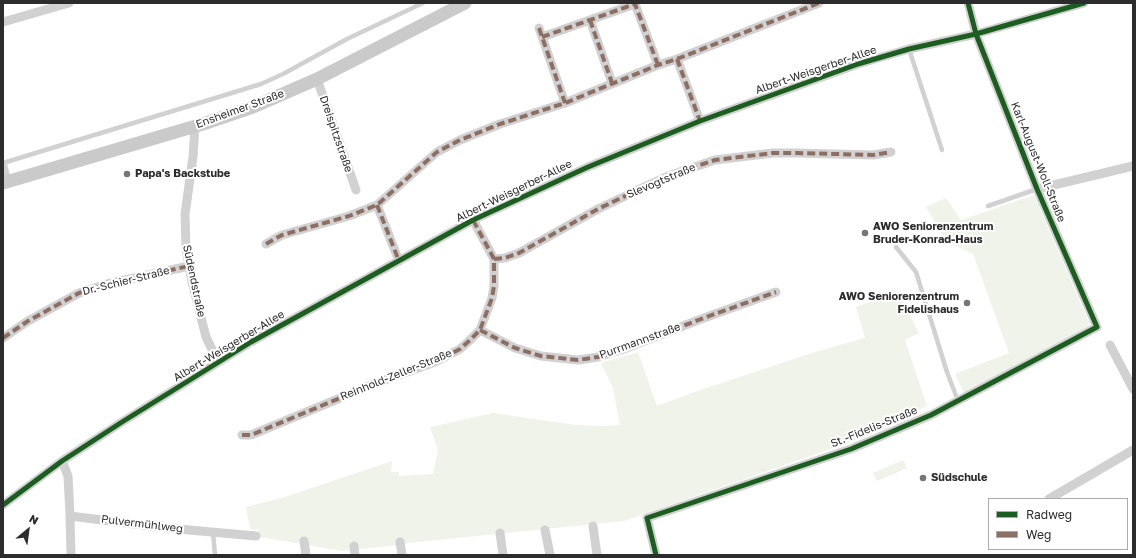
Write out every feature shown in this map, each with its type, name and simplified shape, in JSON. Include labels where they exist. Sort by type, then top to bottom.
[{"type":"main road","name":"Ensheimer Straße","points":[[5,182],[195,126],[253,107],[317,79],[465,3]]},
{"type":"street","points":[[3,22],[69,3]]},
{"type":"street","points":[[266,244],[282,235],[349,216],[377,205],[437,152],[460,140],[500,124],[565,103],[612,83],[819,3]]},
{"type":"street","name":"Karl-August-Woll-Straße","points":[[968,3],[976,34],[1037,189],[1097,327]]},
{"type":"street","name":"Albert-Weisgerber-Allee","points":[[3,505],[62,461],[251,342],[473,220],[588,166],[700,121],[858,64],[909,49],[976,34],[1084,3]]},
{"type":"street","points":[[542,38],[636,4],[658,65]]},
{"type":"street","points":[[590,20],[612,83]]},
{"type":"street","points":[[539,28],[565,103]]},
{"type":"street","points":[[677,59],[700,121]]},
{"type":"street","name":"Dreispitzstraße","points":[[317,79],[356,190]]},
{"type":"street","name":"Südendstraße","points":[[195,126],[195,146],[185,214],[184,234],[188,266],[206,337],[218,362]]},
{"type":"street","name":"Slevogtstraße","points":[[494,259],[513,256],[598,209],[668,176],[715,160],[773,153],[797,152],[873,155],[891,152]]},
{"type":"street","points":[[3,166],[5,182]]},
{"type":"street","points":[[1037,189],[1133,166]]},
{"type":"street","points":[[377,205],[399,261]]},
{"type":"street","name":"Reinhold-Zeller-Straße","points":[[242,435],[251,435],[374,384],[435,362],[460,349],[480,330],[492,298],[494,286],[494,259],[473,220]]},
{"type":"street","name":"Dr.-Schier-Straße","points":[[3,338],[28,320],[79,293],[107,284],[188,266]]},
{"type":"street","name":"Purrmannstraße","points":[[480,330],[515,348],[542,356],[578,360],[592,358],[624,349],[776,292]]},
{"type":"street","name":"St.-Fidelis-Straße","points":[[656,555],[647,518],[851,449],[931,415],[1097,327]]},
{"type":"street","points":[[1110,345],[1133,389]]},
{"type":"street","points":[[1050,498],[1133,450]]},
{"type":"street","points":[[62,461],[68,476],[71,555]]},
{"type":"street","name":"Pulvermühlweg","points":[[70,516],[213,533],[256,536]]},
{"type":"street","points":[[592,526],[597,555]]},
{"type":"street","points":[[546,530],[550,555]]},
{"type":"street","points":[[500,533],[503,555]]},
{"type":"street","points":[[304,541],[306,555]]},
{"type":"street","points":[[400,542],[402,555]]},
{"type":"lane","points":[[3,162],[261,84],[283,74],[347,39],[423,3]]},
{"type":"lane","points":[[909,49],[942,150]]},
{"type":"lane","points":[[988,206],[1037,189]]},
{"type":"lane","points":[[896,247],[916,272],[947,372],[958,401]]},
{"type":"lane","points":[[213,533],[215,555]]},
{"type":"shaded area","points":[[1034,195],[1090,325],[966,397],[955,374],[1009,353],[973,254],[946,241],[926,207],[946,198],[961,220]]},
{"type":"shaded area","points":[[898,292],[919,333],[905,340],[927,406],[848,443],[624,521],[342,551],[260,537],[258,530],[250,529],[246,507],[285,497],[392,461],[391,472],[399,472],[399,476],[433,474],[438,450],[430,427],[493,413],[576,425],[620,425],[613,388],[601,363],[638,352],[657,406],[697,391],[818,351],[865,338],[856,307]]},
{"type":"shaded area","points":[[903,460],[907,468],[877,481],[873,473]]},
{"type":"marked path","points":[[266,244],[282,235],[349,216],[377,205],[437,152],[460,140],[500,124],[565,103],[658,65],[677,59],[819,3]]},
{"type":"marked path","points":[[542,37],[635,4],[658,65]]},
{"type":"marked path","points":[[590,20],[612,83]]},
{"type":"marked path","points":[[539,28],[565,103]]},
{"type":"marked path","points":[[677,59],[700,121]]},
{"type":"marked path","points":[[494,259],[505,258],[519,253],[598,209],[642,188],[668,176],[715,160],[773,153],[873,155],[891,152]]},
{"type":"marked path","points":[[377,205],[399,261]]},
{"type":"marked path","points":[[242,435],[251,435],[374,384],[435,362],[460,349],[469,341],[480,330],[492,298],[494,286],[494,259],[473,220]]},
{"type":"marked path","points":[[3,338],[28,321],[79,293],[107,284],[189,266]]},
{"type":"marked path","points":[[480,330],[515,348],[541,356],[578,360],[598,357],[624,349],[776,292]]},
{"type":"cycle path","points":[[656,555],[647,518],[851,449],[931,415],[1097,327],[1037,189],[976,34],[968,3]]},
{"type":"cycle path","points":[[3,505],[62,461],[251,342],[473,220],[588,167],[700,121],[858,64],[909,49],[976,34],[1084,3]]},
{"type":"place","name":"Papa's Backstube","points":[[127,174]]},
{"type":"place","name":"AWO Seniorenzentrum Bruder-Konrad-Haus","points":[[865,233]]},
{"type":"place","name":"AWO Seniorenzentrum Fidelishaus","points":[[967,303]]},
{"type":"place","name":"Südschule","points":[[923,478]]}]
